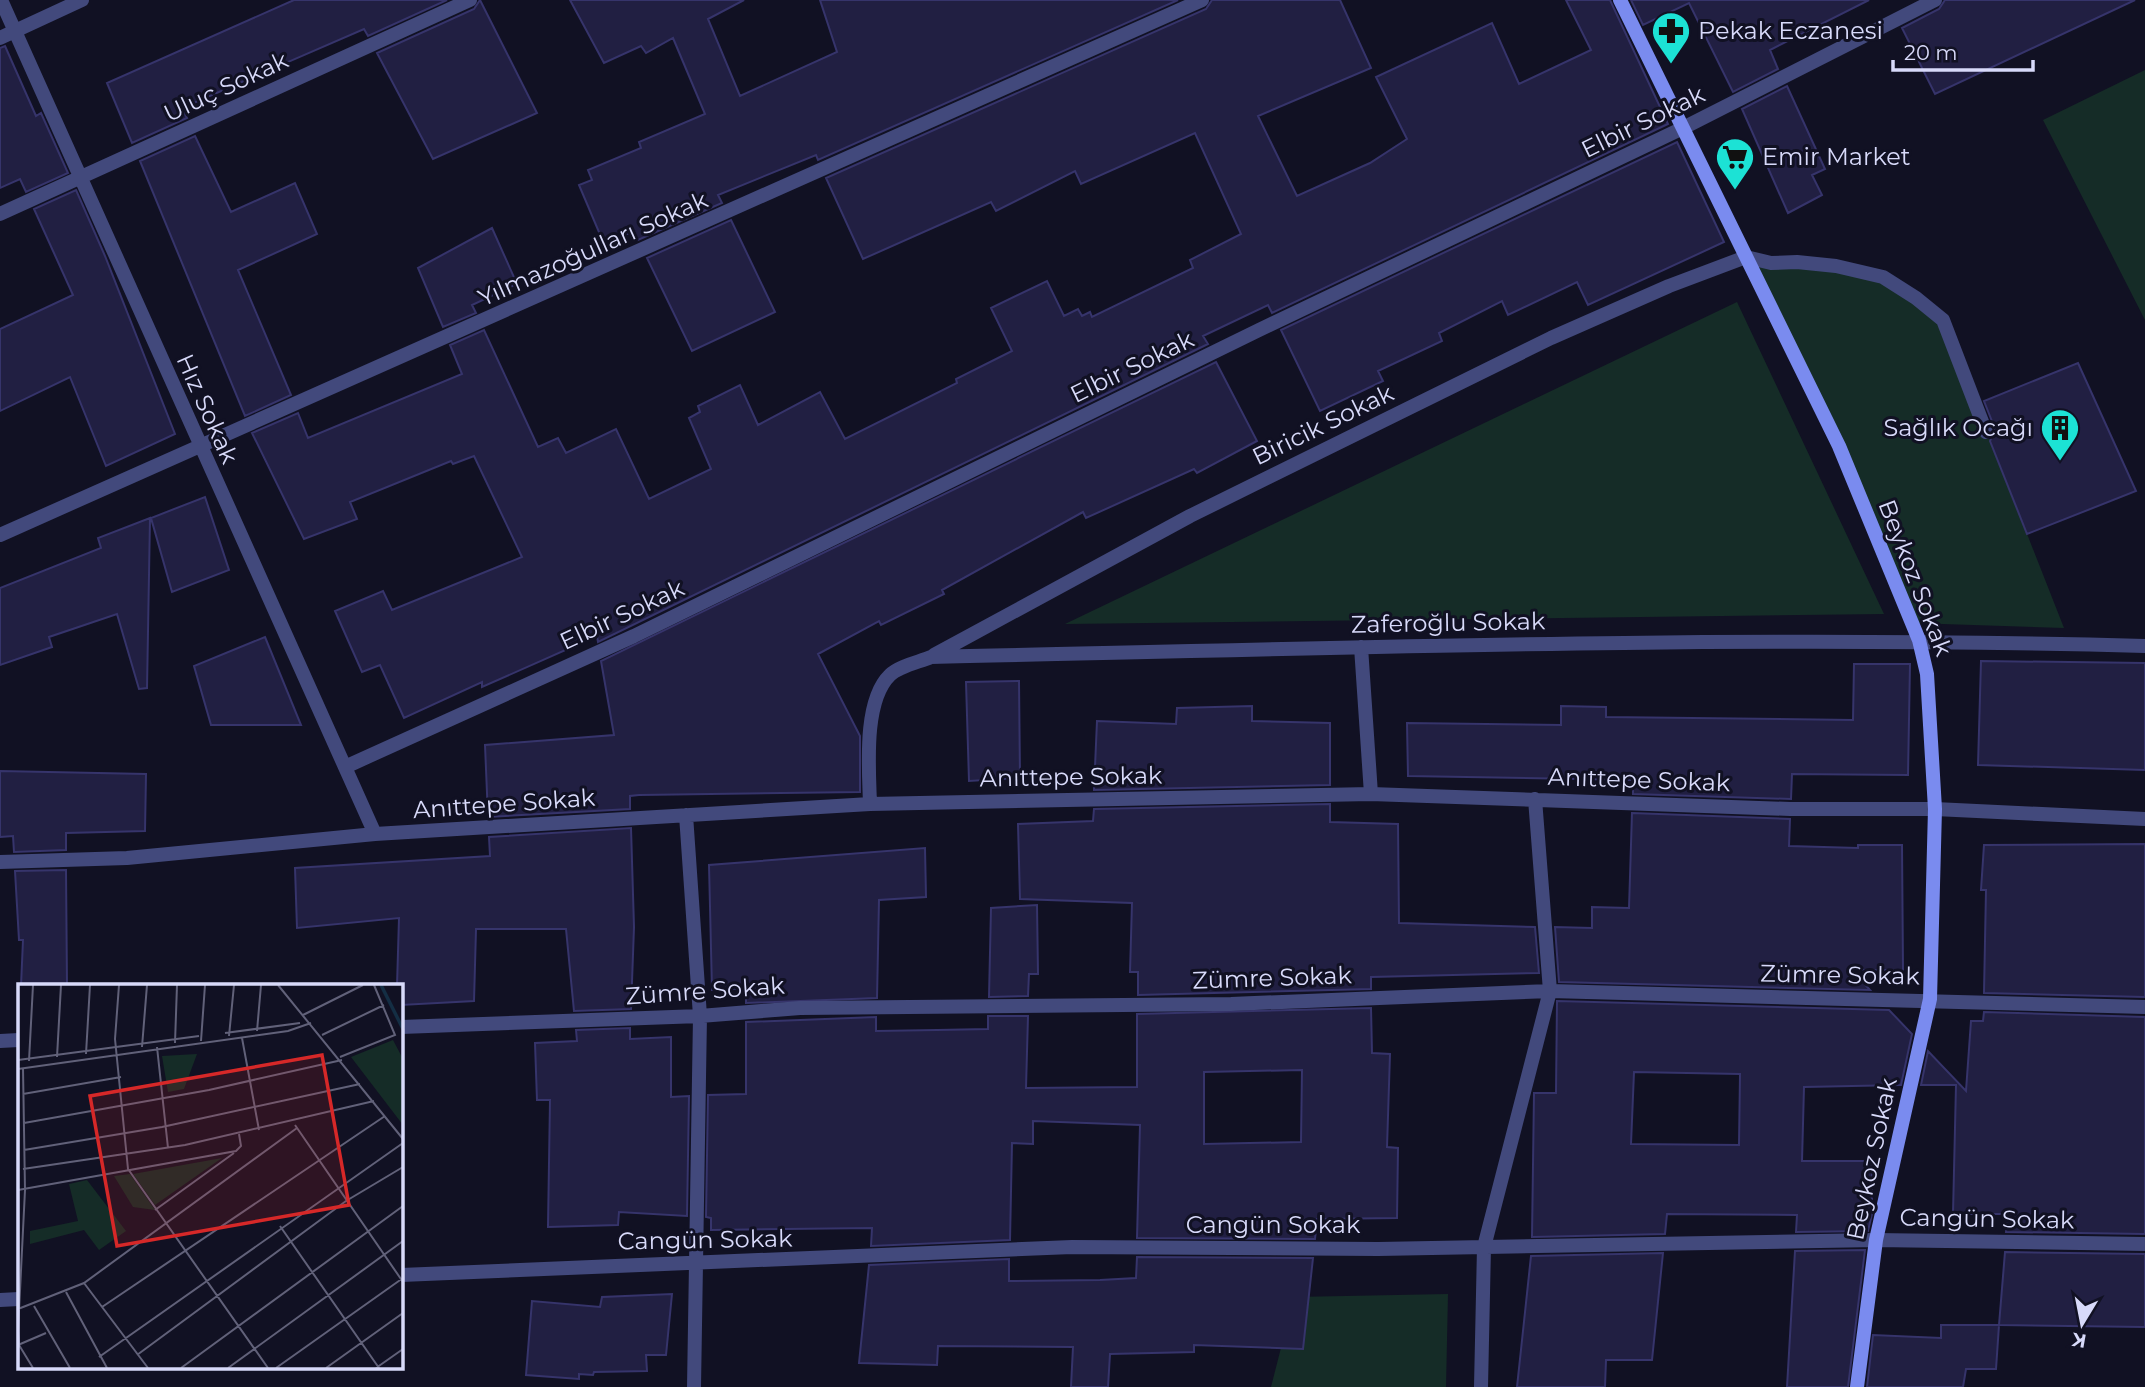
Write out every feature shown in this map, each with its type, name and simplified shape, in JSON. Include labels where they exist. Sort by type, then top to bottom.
[{"type":"street","name":"Hız Sokak","points":[[1,0],[375,834]]},
{"type":"street","points":[[0,38],[82,0]]},
{"type":"street","name":"Uluç Sokak","points":[[0,214],[81,180],[470,0]]},
{"type":"street","name":"Yılmazoğulları Sokak","points":[[0,535],[1202,0]]},
{"type":"street","name":"Beykoz Sokak","points":[[1620,0],[1839,446],[1919,640],[1927,674],[1935,809],[1930,999],[1876,1240],[1857,1387]]},
{"type":"street","name":"Elbir Sokak","points":[[345,767],[634,636],[1259,330],[1684,128],[1935,0]]},
{"type":"street","points":[[1746,257],[1771,263],[1797,262],[1836,266],[1883,277],[1916,298],[1943,320],[1986,432]]},
{"type":"street","name":"Biricik Sokak","points":[[930,657],[1190,516],[1501,363],[1669,286],[1746,257]]},
{"type":"street","name":"Zaferoğlu Sokak","points":[[870,804],[869,758],[876,696],[891,674],[930,657],[1919,640],[2145,646]]},
{"type":"street","points":[[1361,648],[1371,794]]},
{"type":"street","name":"Anıttepe Sokak","points":[[0,862],[127,858],[375,834],[870,804],[1371,794],[1790,809],[1935,809],[2145,820]]},
{"type":"street","points":[[1481,1387],[1484,1247],[1550,991],[1535,799]]},
{"type":"street","points":[[686,815],[700,1016],[694,1387]]},
{"type":"street","name":"Zümre Sokak","points":[[402,1027],[700,1016],[800,1008],[1231,1004],[1550,991],[1930,999],[2145,1007]]},
{"type":"street","points":[[0,1041],[18,1041]]},
{"type":"street","name":"Cangün Sokak","points":[[402,1275],[694,1261],[741,1263],[1072,1247],[1484,1247],[1876,1240],[2145,1244]]},
{"type":"street","points":[[0,1300],[18,1299]]},
{"type":"green space","points":[[2145,70],[2145,320],[2043,120]]},
{"type":"green space","points":[[1746,257],[1883,277],[1943,320],[2064,628],[1912,623]]},
{"type":"green space","points":[[1737,302],[1884,614],[1065,624]]},
{"type":"green space","points":[[1448,1294],[1446,1387],[1271,1387],[1294,1297]]},
{"type":"building","points":[[294,0],[447,0],[368,36],[364,29],[182,108],[187,118],[132,143],[107,83]]},
{"type":"building","points":[[480,0],[537,113],[433,159],[377,53],[474,9]]},
{"type":"building","points":[[570,0],[744,0],[708,19],[740,96],[837,52],[820,0],[1178,0],[818,160],[816,155],[718,195],[722,203],[638,240],[634,231],[604,244],[579,185],[592,180],[588,170],[641,148],[639,142],[705,114],[673,38],[646,53],[641,46],[604,63]]},
{"type":"building","points":[[1212,0],[1340,0],[1371,68],[1258,116],[1297,196],[1370,163],[1407,139],[1376,77],[1492,23],[1519,84],[1591,50],[1566,0],[1610,0],[1668,124],[1272,313],[1268,305],[1203,336],[1208,344],[598,642],[597,636],[482,687],[482,682],[404,718],[380,665],[362,672],[335,611],[383,591],[392,610],[522,557],[474,456],[453,464],[451,461],[350,502],[357,519],[304,539],[252,433],[298,413],[308,438],[462,374],[450,345],[484,330],[538,447],[558,438],[566,453],[616,429],[649,499],[711,469],[689,418],[700,412],[698,406],[740,385],[758,425],[820,392],[845,439],[957,383],[956,379],[1012,351],[991,308],[1047,281],[1064,316],[1078,309],[1082,316],[1090,312],[1092,317],[1193,268],[1190,260],[1241,234],[1195,133],[1081,184],[1075,171],[996,211],[991,202],[863,259],[826,178],[1206,9]]},
{"type":"building","points":[[1631,0],[1869,0],[1770,50],[1778,69],[1733,92],[1689,3],[1643,25]]},
{"type":"building","points":[[1945,0],[2135,0],[1935,94],[1902,28],[1939,9]]},
{"type":"building","points":[[5,46],[36,116],[41,113],[68,173],[26,192],[20,179],[0,188],[0,48]]},
{"type":"building","points":[[1787,86],[1825,169],[1812,175],[1822,195],[1788,213],[1742,109]]},
{"type":"building","points":[[195,136],[231,212],[295,183],[317,234],[238,270],[291,395],[245,416],[140,161]]},
{"type":"building","points":[[1677,142],[1724,242],[1588,305],[1577,282],[1508,315],[1502,301],[1439,333],[1442,341],[1378,371],[1383,381],[1320,411],[1281,330]]},
{"type":"building","points":[[76,190],[175,434],[106,466],[70,377],[0,411],[0,329],[73,295],[34,209]]},
{"type":"building","points":[[731,220],[775,312],[692,351],[647,258]]},
{"type":"building","points":[[492,228],[517,284],[472,305],[476,313],[443,327],[418,268]]},
{"type":"building","points":[[1216,362],[1257,441],[1197,473],[1194,469],[1086,518],[1083,512],[942,590],[944,594],[881,625],[879,621],[818,654],[860,736],[860,792],[639,795],[630,796],[630,809],[488,817],[485,745],[614,735],[601,661]]},
{"type":"building","name":"Sağlık Ocağı","points":[[2078,363],[2136,491],[2027,534],[1990,441],[1995,429],[1984,401]]},
{"type":"building","points":[[205,497],[229,570],[172,592],[151,518]]},
{"type":"building","points":[[150,518],[147,688],[139,689],[117,614],[49,637],[52,647],[0,665],[0,588],[101,548],[98,538]]},
{"type":"building","points":[[265,637],[301,725],[211,725],[194,666]]},
{"type":"building","points":[[1981,661],[2145,663],[2145,770],[1978,765]]},
{"type":"building","points":[[1854,664],[1910,664],[1908,775],[1792,774],[1791,799],[1633,794],[1633,780],[1408,776],[1407,723],[1561,725],[1561,706],[1606,707],[1606,717],[1853,720]]},
{"type":"building","points":[[1019,681],[1020,778],[969,781],[966,682]]},
{"type":"building","points":[[1252,706],[1252,721],[1330,723],[1330,785],[1094,790],[1097,721],[1176,724],[1177,708]]},
{"type":"building","points":[[0,771],[146,774],[145,831],[66,833],[66,850],[14,852],[13,836],[0,837]]},
{"type":"building","points":[[1330,804],[1330,822],[1398,824],[1399,923],[1535,927],[1539,973],[1371,977],[1371,989],[1138,995],[1138,972],[1130,972],[1132,903],[1020,899],[1018,824],[1093,821],[1094,809]]},
{"type":"building","points":[[1632,813],[1790,819],[1789,846],[1858,848],[1858,845],[1902,845],[1903,970],[1852,970],[1870,990],[1559,982],[1555,927],[1592,928],[1592,907],[1629,908]]},
{"type":"building","points":[[631,828],[634,927],[631,1009],[574,1011],[566,929],[476,929],[474,1001],[402,1005],[402,984],[397,984],[399,918],[297,928],[295,868],[490,856],[489,837]]},
{"type":"building","points":[[2145,844],[2145,997],[1984,993],[1986,890],[1981,890],[1984,845]]},
{"type":"building","points":[[925,848],[926,897],[879,900],[877,998],[746,1003],[746,988],[712,990],[709,865]]},
{"type":"building","points":[[66,870],[67,984],[21,984],[23,940],[19,940],[15,871]]},
{"type":"building","points":[[1037,905],[1038,974],[1029,974],[1028,996],[989,997],[991,908]]},
{"type":"building","points":[[1557,1001],[1889,1010],[1912,1034],[1901,1085],[1804,1087],[1802,1161],[1872,1161],[1872,1214],[1868,1231],[1796,1232],[1797,1215],[1667,1214],[1665,1234],[1532,1237],[1534,1093],[1556,1093]],"holes":[[[1634,1072],[1740,1074],[1739,1145],[1631,1144]]]},
{"type":"building","points":[[1371,1008],[1372,1053],[1390,1054],[1387,1147],[1398,1148],[1397,1218],[1317,1219],[1315,1239],[1137,1238],[1140,1125],[1033,1121],[1033,1144],[1012,1143],[1010,1240],[871,1246],[872,1228],[711,1230],[711,1218],[706,1217],[708,1095],[746,1094],[746,1022],[876,1017],[876,1031],[988,1029],[988,1016],[1028,1016],[1026,1088],[1137,1087],[1137,1014]],"holes":[[[1302,1070],[1301,1142],[1204,1144],[1204,1072]]]},
{"type":"building","points":[[1984,1012],[2145,1017],[2145,1234],[2006,1232],[2008,1214],[1953,1214],[1956,1085],[1921,1085],[1928,1051],[1966,1091],[1971,1021],[1983,1021]]},
{"type":"building","points":[[630,1028],[630,1039],[671,1037],[671,1097],[689,1096],[687,1216],[619,1212],[618,1225],[548,1227],[550,1100],[537,1100],[535,1043],[577,1041],[576,1030]]},
{"type":"building","points":[[1865,1250],[1848,1387],[1787,1387],[1795,1251]]},
{"type":"building","points":[[2005,1252],[2145,1254],[2145,1327],[1999,1325]]},
{"type":"building","points":[[1663,1253],[1652,1360],[1606,1360],[1605,1387],[1517,1387],[1531,1256]]},
{"type":"building","points":[[1137,1257],[1313,1258],[1303,1349],[1194,1345],[1194,1352],[1110,1354],[1108,1387],[1071,1387],[1073,1347],[938,1346],[937,1365],[859,1363],[869,1265],[1009,1259],[1009,1281],[1100,1280],[1136,1278]]},
{"type":"building","points":[[672,1294],[666,1355],[646,1355],[647,1371],[594,1372],[593,1375],[579,1374],[579,1379],[526,1375],[532,1301],[600,1307],[602,1297]]},
{"type":"building","points":[[1941,1325],[1999,1325],[1996,1369],[1966,1369],[1963,1387],[1867,1387],[1873,1335],[1941,1338]]},
{"type":"place","name":"Pekak Eczanesi","points":[[1671,65]]},
{"type":"place","name":"Emir Market","points":[[1735,191]]},
{"type":"place","name":"Sağlık Ocağı","points":[[2060,462]]}]
